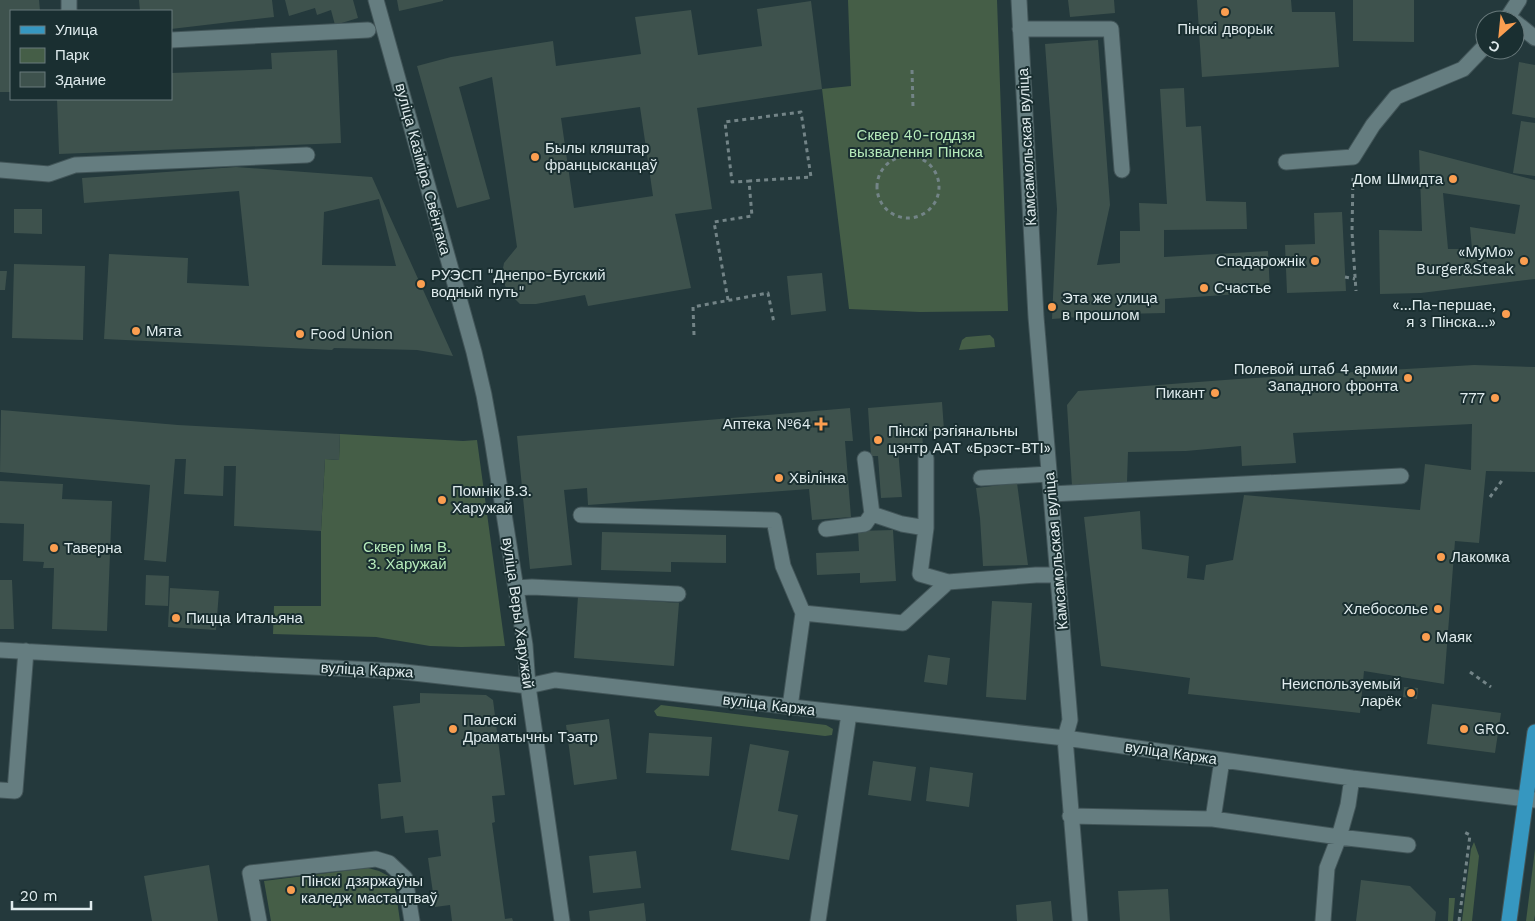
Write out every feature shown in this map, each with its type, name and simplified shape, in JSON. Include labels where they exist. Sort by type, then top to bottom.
[{"type":"main road","points":[[1509,921],[1530,799],[1535,732]]},
{"type":"street","name":"вуліца Казіміра Свёнтака","points":[[376,0],[474,352],[484,395]]},
{"type":"street","name":"Камсамольская вуліца","points":[[1018,0],[1036,317],[1070,720],[1064,738],[1080,921]]},
{"type":"street","points":[[1020,29],[1112,29],[1122,170]]},
{"type":"street","points":[[172,40],[368,30]]},
{"type":"street","points":[[1286,162],[1353,157],[1373,125],[1396,97],[1463,69],[1475,56]]},
{"type":"street","points":[[0,170],[49,174],[75,165],[307,155]]},
{"type":"street","name":"вуліца Веры Харужай","points":[[484,395],[525,646],[528,686],[562,921]]},
{"type":"street","points":[[926,458],[926,528],[920,574],[948,582],[1059,575]]},
{"type":"street","points":[[826,529],[865,524],[872,514],[865,459]]},
{"type":"street","points":[[981,478],[1050,474]]},
{"type":"street","points":[[1051,494],[1401,476]]},
{"type":"street","points":[[872,514],[902,524],[926,528]]},
{"type":"street","points":[[580,515],[774,520],[783,566],[803,613],[790,707]]},
{"type":"street","points":[[803,613],[903,623],[948,582]]},
{"type":"street","points":[[516,588],[532,587],[678,594]]},
{"type":"street","name":"вуліца Каржа","points":[[0,650],[271,666],[396,671],[528,686],[554,680],[1064,738],[1352,778],[1530,799]]},
{"type":"street","points":[[0,790],[15,791],[26,651]]},
{"type":"street","points":[[818,921],[849,714]]},
{"type":"street","points":[[1213,819],[1222,760]]},
{"type":"street","points":[[1323,921],[1327,868],[1339,837],[1348,805],[1352,778]]},
{"type":"street","points":[[1070,816],[1213,819],[1408,845]]},
{"type":"street","points":[[259,921],[250,873],[376,859],[390,864],[404,878],[412,921]]},
{"type":"path","points":[[912,70],[913,107]]},
{"type":"path","points":[[800,112],[811,177],[749,181],[732,182],[725,122],[800,112]]},
{"type":"path","points":[[909,156],[928,162],[938,178],[938,197],[933,206],[917,216],[897,216],[881,201],[878,191],[878,180],[882,170],[889,162],[899,157],[909,156]]},
{"type":"path","points":[[1353,157],[1352,232],[1356,291]]},
{"type":"path","points":[[728,300],[714,222],[752,216],[749,181]]},
{"type":"path","points":[[1345,277],[1355,279]]},
{"type":"path","points":[[694,335],[693,307],[768,293],[774,323]]},
{"type":"path","points":[[1490,497],[1503,479]]},
{"type":"path","points":[[1470,672],[1491,687]]},
{"type":"path","points":[[1459,921],[1470,835],[1462,831]]},
{"type":"green space","name":"Сквер 40-годдзя вызвалення Пінска","points":[[848,0],[997,0],[1008,311],[920,312],[849,309],[822,89],[851,86]]},
{"type":"green space","points":[[990,335],[994,339],[995,347],[959,350],[962,340],[966,337]]},
{"type":"green space","name":"Сквер імя В. З. Харужай","points":[[340,434],[463,441],[477,440],[505,646],[430,646],[376,637],[273,634],[274,606],[321,606],[321,531],[325,459],[339,460]]},
{"type":"green space","points":[[661,705],[826,725],[833,729],[832,735],[825,736],[657,716],[654,711]]},
{"type":"green space","points":[[1474,842],[1479,856],[1472,921],[1462,921],[1471,849]]},
{"type":"green space","points":[[1535,849],[1535,915],[1534,921],[1526,921]]},
{"type":"green space","points":[[368,868],[379,871],[394,879],[400,921],[271,921],[264,881]]},
{"type":"green space","points":[[1449,898],[1455,898],[1453,921],[1448,921]]},
{"type":"building","points":[[0,0],[39,0],[40,10],[10,10],[10,92],[0,92]]},
{"type":"building","points":[[139,0],[272,0],[274,17],[172,29],[172,10],[140,10]]},
{"type":"building","points":[[285,0],[353,0],[358,18],[335,25],[331,10],[317,15],[315,8],[289,16]]},
{"type":"building","points":[[397,0],[443,0],[443,1],[399,11]]},
{"type":"building","points":[[1068,0],[1114,0],[1115,13],[1070,17]]},
{"type":"building","points":[[1197,0],[1291,0],[1292,12],[1335,12],[1339,67],[1202,77]]},
{"type":"building","points":[[1353,0],[1414,0],[1414,42],[1353,41]]},
{"type":"building","name":"Былы кляштар францысканцаў","points":[[811,1],[822,89],[697,108],[712,209],[675,214],[691,288],[588,306],[585,295],[536,304],[520,304],[509,293],[501,278],[504,263],[517,247],[492,77],[459,87],[490,199],[457,208],[417,66],[451,57],[553,41],[556,66],[641,54],[635,17],[691,10],[698,55],[762,46],[757,9]],"holes":[[[640,107],[653,196],[574,208],[561,118]]]},
{"type":"building","points":[[1098,40],[1110,205],[1097,265],[1120,263],[1120,231],[1140,231],[1139,203],[1167,204],[1160,89],[1184,88],[1186,127],[1201,126],[1206,201],[1246,202],[1247,229],[1164,230],[1164,257],[1268,251],[1270,292],[1165,299],[1165,313],[1052,319],[1057,209],[1045,44]]},
{"type":"building","points":[[337,50],[341,143],[59,154],[57,100],[172,100],[172,73],[272,69],[271,53]]},
{"type":"building","points":[[1519,62],[1535,65],[1535,118],[1512,114]]},
{"type":"building","points":[[1521,121],[1535,123],[1535,176],[1513,173]]},
{"type":"building","points":[[1419,150],[1535,180],[1535,279],[1421,293],[1380,294],[1379,230],[1422,231]],"holes":[[[1443,193],[1520,205],[1515,234],[1470,227],[1472,249],[1448,249]]]},
{"type":"building","points":[[236,167],[372,177],[453,356],[417,350],[334,348],[332,350],[104,339],[109,254],[188,258],[187,283],[249,286],[239,191],[84,203],[82,178]],"holes":[[[379,199],[396,266],[322,265],[324,212]]]},
{"type":"building","points":[[14,209],[42,209],[42,234],[14,233]]},
{"type":"building","name":"Спадарожнік","points":[[1342,212],[1346,291],[1287,293],[1285,245],[1315,244],[1314,213]]},
{"type":"building","points":[[14,264],[85,266],[83,340],[12,338]]},
{"type":"building","points":[[0,271],[7,271],[5,290],[0,290]]},
{"type":"building","points":[[822,273],[826,311],[791,315],[787,276]]},
{"type":"building","points":[[1474,365],[1535,367],[1535,472],[1486,471],[1479,543],[1455,541],[1444,684],[1364,671],[1360,713],[1188,694],[1190,678],[1101,666],[1084,517],[1140,511],[1142,549],[1189,556],[1187,578],[1204,580],[1206,565],[1233,560],[1244,495],[1420,510],[1425,464],[1471,470],[1472,424],[1293,433],[1296,463],[1242,466],[1241,446],[1186,451],[1128,452],[1127,482],[1072,486],[1067,405],[1078,391]]},
{"type":"building","points":[[942,402],[944,430],[922,432],[923,447],[898,449],[902,497],[881,498],[878,456],[871,456],[868,408]]},
{"type":"building","points":[[850,408],[853,441],[845,441],[851,517],[812,520],[809,489],[588,505],[587,488],[564,490],[572,565],[530,569],[517,436]]},
{"type":"building","points":[[1,410],[178,425],[340,434],[339,460],[325,459],[321,531],[234,526],[236,466],[224,466],[223,496],[184,494],[186,459],[175,459],[166,562],[144,560],[150,485],[0,472]]},
{"type":"building","points":[[0,481],[63,484],[62,499],[112,501],[107,631],[52,629],[54,568],[43,568],[44,562],[23,561],[24,524],[0,523]]},
{"type":"building","points":[[1017,483],[1028,565],[983,566],[976,488]]},
{"type":"building","points":[[893,530],[896,581],[860,583],[860,573],[817,575],[816,553],[859,551],[858,531]]},
{"type":"building","points":[[602,532],[726,535],[726,563],[671,562],[671,572],[601,570]]},
{"type":"building","points":[[146,575],[169,576],[168,606],[145,605]]},
{"type":"building","points":[[0,580],[12,580],[14,629],[0,629]]},
{"type":"building","points":[[170,588],[219,591],[216,630],[168,627]]},
{"type":"building","points":[[578,596],[679,603],[674,666],[574,658]]},
{"type":"building","points":[[992,601],[1032,603],[1026,700],[986,697]]},
{"type":"building","points":[[928,655],[950,658],[947,685],[924,682]]},
{"type":"building","name":"Неиспользуемый ларёк","points":[[1404,687],[1418,688],[1417,699],[1403,697]]},
{"type":"building","points":[[420,693],[486,695],[493,700],[505,795],[492,796],[495,822],[492,823],[505,919],[512,918],[513,921],[452,921],[450,905],[435,907],[428,858],[441,856],[438,830],[405,833],[403,816],[381,819],[378,784],[401,782],[393,706],[420,703]]},
{"type":"building","name":"GRO.","points":[[1432,704],[1501,713],[1495,753],[1427,744]]},
{"type":"building","points":[[609,719],[617,779],[574,785],[566,725]]},
{"type":"building","points":[[649,733],[712,737],[709,776],[646,773]]},
{"type":"building","points":[[750,744],[789,751],[778,811],[798,815],[789,860],[731,850]]},
{"type":"building","points":[[873,761],[916,767],[911,801],[868,795]]},
{"type":"building","points":[[930,767],[973,773],[969,807],[926,801]]},
{"type":"building","points":[[636,851],[641,888],[593,893],[589,856]]},
{"type":"building","points":[[209,865],[218,921],[152,921],[144,876]]},
{"type":"building","points":[[1361,880],[1410,886],[1436,912],[1435,921],[1356,921]]},
{"type":"building","points":[[1168,889],[1170,921],[1120,921],[1118,891]]},
{"type":"building","points":[[1051,901],[1053,921],[1017,921],[1016,905]]},
{"type":"building","points":[[644,903],[646,921],[590,921],[589,911]]},
{"type":"place","name":"Пінскі дворык","points":[[1225,12]]},
{"type":"place","name":"Былы кляштар францысканцаў","points":[[535,157]]},
{"type":"place","name":"Дом Шмидта","points":[[1453,179]]},
{"type":"place","name":"Спадарожнік","points":[[1315,261]]},
{"type":"place","name":"«МуМо» Burger&Steak","points":[[1524,261]]},
{"type":"place","name":"РУЭСП \"Днепро-Бугский водный путь\"","points":[[421,284]]},
{"type":"place","name":"Счастье","points":[[1204,288]]},
{"type":"place","name":"Эта же улица в прошлом","points":[[1052,307]]},
{"type":"place","name":"«...Па-першае, я з Пінска...»","points":[[1506,314]]},
{"type":"place","name":"Мята","points":[[136,331]]},
{"type":"place","name":"Food Union","points":[[300,334]]},
{"type":"place","name":"Полевой штаб 4 армии Западного фронта","points":[[1408,378]]},
{"type":"place","name":"Пикант","points":[[1215,393]]},
{"type":"place","name":"777","points":[[1495,398]]},
{"type":"place","name":"Аптека №64","points":[[821,424]]},
{"type":"place","name":"Пінскі рэгіянальны цэнтр ААТ «Брэст-ВТІ»","points":[[878,440]]},
{"type":"place","name":"Хвілінка","points":[[779,478]]},
{"type":"place","name":"Помнік В.З. Харужай","points":[[442,500]]},
{"type":"place","name":"Таверна","points":[[54,548]]},
{"type":"place","name":"Лакомка","points":[[1441,557]]},
{"type":"place","name":"Хлебосолье","points":[[1438,609]]},
{"type":"place","name":"Пицца Итальяна","points":[[176,618]]},
{"type":"place","name":"Маяк","points":[[1426,637]]},
{"type":"place","name":"Неиспользуемый ларёк","points":[[1411,693]]},
{"type":"place","name":"Палескі Драматычны Тэатр","points":[[453,729]]},
{"type":"place","name":"GRO.","points":[[1464,729]]},
{"type":"place","name":"Пінскі дзяржаўны каледж мастацтваў","points":[[291,890]]}]
